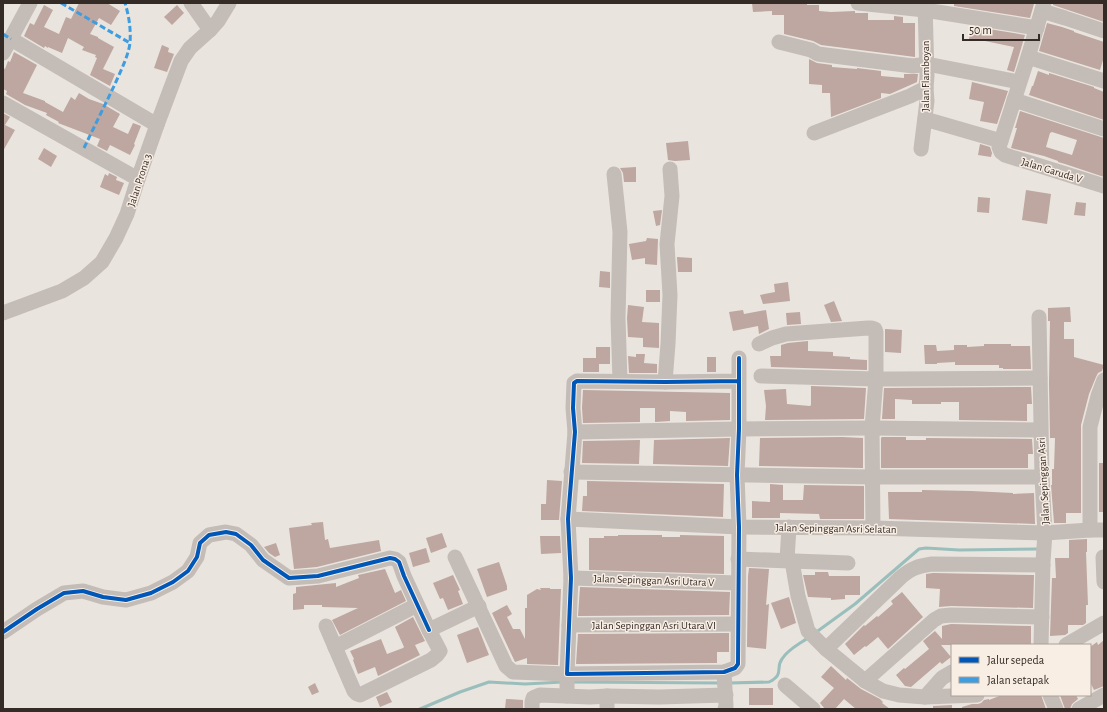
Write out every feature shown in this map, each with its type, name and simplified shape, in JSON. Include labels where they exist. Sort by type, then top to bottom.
[{"type":"street","points":[[3,53],[30,3]]},
{"type":"street","points":[[191,3],[210,30]]},
{"type":"street","name":"Jalan Prona 3","points":[[3,313],[62,290],[84,278],[102,262],[116,238],[127,214],[157,125],[181,61],[190,48],[218,21],[229,3]]},
{"type":"street","points":[[858,3],[925,7],[1037,28]]},
{"type":"street","name":"Jalan Flamboyan","points":[[921,149],[927,100],[925,7]]},
{"type":"street","points":[[1001,146],[1019,82],[1043,7],[1066,18],[1104,31]]},
{"type":"street","points":[[11,39],[157,125]]},
{"type":"street","points":[[779,42],[811,50],[818,54],[913,66],[927,64],[1019,82]]},
{"type":"street","points":[[1028,57],[1104,81]]},
{"type":"street","points":[[814,133],[910,96],[926,88]]},
{"type":"street","points":[[1014,100],[1104,129]]},
{"type":"street","points":[[3,103],[138,180]]},
{"type":"street","name":"Jalan Garuda V","points":[[925,119],[1001,146],[1005,155],[1104,186]]},
{"type":"street","points":[[665,382],[670,295],[667,244],[672,196],[670,170]]},
{"type":"street","points":[[614,174],[620,232],[618,318],[620,381]]},
{"type":"street","name":"Jalan Sepinggan Asri","points":[[1039,317],[1040,430],[1045,536],[1041,644]]},
{"type":"street","points":[[759,344],[786,334],[872,328],[876,330],[876,379],[872,428],[873,528]]},
{"type":"street","points":[[455,557],[506,666],[513,672],[567,675],[724,672],[735,668],[738,664],[739,526],[737,475],[739,429],[739,358]]},
{"type":"street","points":[[761,376],[876,379],[1040,378]]},
{"type":"street","points":[[1097,530],[1090,427],[1104,380]]},
{"type":"street","points":[[567,694],[571,578],[568,519],[575,432],[573,408],[574,383],[578,381],[739,381]]},
{"type":"street","points":[[575,432],[872,428],[1040,430]]},
{"type":"street","points":[[571,472],[873,477],[1042,477]]},
{"type":"street","name":"Jalan Sepinggan Asri Selatan","points":[[568,519],[739,526],[873,528],[1045,536],[1097,530]]},
{"type":"street","points":[[789,527],[790,561],[808,631],[826,649],[865,681],[884,691],[899,695],[925,697],[951,696]]},
{"type":"street","points":[[3,632],[64,593],[83,591],[103,597],[126,600],[151,593],[173,582],[188,571],[197,557],[200,544],[209,535],[226,532],[236,534],[251,545],[263,560],[289,578],[318,576],[395,558],[440,650],[431,660],[360,695],[354,691],[326,626]]},
{"type":"street","points":[[1103,557],[1104,582]]},
{"type":"street","points":[[738,559],[848,563]]},
{"type":"street","points":[[826,649],[901,577],[909,570],[919,566],[932,564],[1043,564]]},
{"type":"street","name":"Jalan Sepinggan Asri Utara V","points":[[571,578],[738,583]]},
{"type":"street","points":[[335,647],[418,605]]},
{"type":"street","points":[[429,630],[479,606]]},
{"type":"street","points":[[865,681],[934,620],[941,616],[1042,617]]},
{"type":"street","points":[[1068,644],[1104,623]]},
{"type":"street","name":"Jalan Sepinggan Asri Utara VI","points":[[569,625],[738,624]]},
{"type":"street","points":[[532,709],[532,702],[535,696],[567,694],[590,697],[607,703],[659,697],[726,702],[724,672]]},
{"type":"street","points":[[925,697],[942,678],[951,673]]},
{"type":"street","points":[[785,685],[812,709]]},
{"type":"street","points":[[1079,709],[1104,695]]},
{"type":"street","points":[[1050,696],[1056,709]]},
{"type":"building","points":[[79,3],[107,3],[120,11],[111,25],[99,18],[90,34],[114,47],[103,69],[115,74],[110,86],[90,75],[97,58],[95,57],[96,55],[82,50],[84,47],[68,38],[62,53],[45,46],[44,48],[24,36],[30,23],[34,25],[44,5],[53,10],[44,27],[59,34],[66,17],[71,19]]},
{"type":"building","points":[[752,3],[807,3],[807,5],[819,5],[819,11],[855,11],[855,13],[868,13],[868,20],[894,20],[894,16],[903,17],[903,23],[915,23],[915,57],[821,45],[813,41],[784,34],[784,15],[772,15],[772,11],[753,12]]},
{"type":"building","points":[[954,3],[1034,4],[1030,18],[954,6]]},
{"type":"building","points":[[1053,3],[1104,3],[1104,22],[1053,5]]},
{"type":"building","points":[[177,5],[184,13],[172,25],[164,17]]},
{"type":"building","points":[[1047,23],[1104,42],[1104,57],[1100,70],[1039,51]]},
{"type":"building","points":[[971,28],[985,30],[989,29],[1025,35],[1014,72],[1007,70],[1014,47],[969,39]]},
{"type":"building","points":[[162,45],[169,48],[168,52],[174,54],[167,72],[154,68]]},
{"type":"building","points":[[14,52],[37,65],[23,93],[45,101],[63,112],[71,97],[75,100],[79,93],[120,114],[113,127],[128,134],[133,123],[141,126],[130,155],[110,145],[107,151],[97,146],[100,139],[58,123],[59,122],[46,115],[47,113],[25,105],[6,94],[7,91],[3,89],[3,68],[5,69],[8,61],[10,62]]},
{"type":"building","points":[[809,59],[817,63],[832,65],[832,67],[881,71],[881,76],[904,78],[904,74],[918,74],[917,82],[890,94],[881,93],[881,98],[831,117],[830,93],[822,93],[822,85],[809,84]]},
{"type":"building","points":[[1038,71],[1094,87],[1104,92],[1104,120],[1029,95]]},
{"type":"building","points":[[972,82],[1008,91],[997,124],[980,121],[984,102],[969,99]]},
{"type":"building","points":[[1020,111],[1104,138],[1104,177],[1044,156],[1011,148],[1017,128],[1015,128]],"holes":[[[1052,132],[1077,140],[1072,155],[1046,147],[1050,133]]]},
{"type":"building","points":[[3,113],[10,117],[5,125],[15,130],[3,151]]},
{"type":"building","points":[[688,141],[690,160],[668,160],[666,143]]},
{"type":"building","points":[[980,144],[990,147],[992,153],[991,157],[978,155]]},
{"type":"building","points":[[44,148],[57,156],[51,167],[38,159]]},
{"type":"building","points":[[636,167],[636,182],[624,182],[623,173],[620,168]]},
{"type":"building","points":[[109,173],[117,177],[116,180],[124,183],[119,195],[100,187],[105,174],[108,176]]},
{"type":"building","points":[[1026,190],[1051,194],[1047,224],[1022,220]]},
{"type":"building","points":[[978,197],[990,198],[989,213],[977,212]]},
{"type":"building","points":[[1076,202],[1086,203],[1085,216],[1074,215]]},
{"type":"building","points":[[662,210],[660,225],[656,226],[653,211]]},
{"type":"building","points":[[647,238],[658,239],[657,265],[645,264],[645,258],[632,260],[629,244],[646,241]]},
{"type":"building","points":[[677,257],[692,258],[692,272],[678,272]]},
{"type":"building","points":[[600,271],[610,272],[610,288],[599,287]]},
{"type":"building","points":[[788,282],[790,301],[763,304],[760,295],[775,292],[774,284]]},
{"type":"building","points":[[646,290],[660,290],[660,302],[646,302]]},
{"type":"building","points":[[834,301],[842,321],[831,322],[824,305]]},
{"type":"building","points":[[628,305],[644,307],[642,322],[659,323],[659,348],[643,347],[643,338],[628,337]]},
{"type":"building","points":[[1070,307],[1071,322],[1064,322],[1064,339],[1074,339],[1074,357],[1104,365],[1102,371],[1098,373],[1089,394],[1081,425],[1081,513],[1066,513],[1066,523],[1054,523],[1051,485],[1052,469],[1054,469],[1055,438],[1050,438],[1050,321],[1048,321],[1048,308]]},
{"type":"building","points":[[743,310],[744,314],[766,310],[769,329],[759,334],[758,326],[733,331],[729,312]]},
{"type":"building","points":[[800,312],[801,324],[787,325],[786,313]]},
{"type":"building","points":[[885,329],[902,330],[901,353],[885,352]]},
{"type":"building","points":[[808,341],[808,351],[833,352],[833,356],[867,360],[867,370],[771,367],[770,356],[781,356],[781,345]]},
{"type":"building","points":[[984,344],[1030,346],[1031,369],[1003,369],[999,368],[999,365],[955,365],[955,362],[925,364],[924,345],[936,345],[937,351],[954,350],[954,345],[967,345],[967,347],[984,346]]},
{"type":"building","points":[[596,347],[610,347],[610,364],[599,364],[599,372],[583,372],[583,358],[596,358]]},
{"type":"building","points":[[636,354],[645,354],[644,363],[657,364],[657,373],[629,373],[628,356],[636,357]]},
{"type":"building","points":[[707,357],[716,357],[716,372],[707,372]]},
{"type":"building","points":[[811,386],[866,388],[864,419],[765,420],[766,406],[764,390],[786,389],[787,404],[810,406]]},
{"type":"building","points":[[1031,387],[1032,404],[1027,404],[1027,421],[959,420],[959,402],[941,402],[941,404],[912,404],[912,400],[895,399],[895,419],[882,419],[884,388]]},
{"type":"building","points":[[583,390],[730,393],[730,420],[686,421],[686,412],[670,411],[670,421],[655,422],[655,408],[640,408],[640,422],[583,423]]},
{"type":"building","points":[[882,437],[906,437],[906,440],[926,440],[926,438],[1032,439],[1033,454],[1028,454],[1028,468],[881,468]]},
{"type":"building","points":[[730,438],[728,466],[653,464],[654,440]]},
{"type":"building","points":[[760,438],[863,438],[863,468],[759,466]]},
{"type":"building","points":[[640,440],[639,464],[582,463],[583,441]]},
{"type":"building","points":[[1099,463],[1104,463],[1104,512],[1099,512]]},
{"type":"building","points":[[547,480],[562,481],[559,520],[541,520],[541,504],[546,504]]},
{"type":"building","points":[[587,481],[724,484],[723,517],[582,511],[583,496],[587,496]]},
{"type":"building","points":[[770,484],[783,485],[783,500],[803,500],[804,485],[864,486],[864,519],[820,519],[819,514],[780,513],[780,518],[752,518],[752,501],[770,502]]},
{"type":"building","points":[[922,490],[1013,494],[1034,493],[1035,524],[889,519],[888,492],[922,492]]},
{"type":"building","points":[[323,522],[325,540],[328,539],[330,548],[379,540],[381,551],[317,567],[294,569],[289,528]]},
{"type":"building","points":[[442,533],[447,547],[431,553],[426,538]]},
{"type":"building","points":[[662,535],[662,537],[680,537],[680,535],[724,536],[724,574],[589,570],[589,538],[604,538],[604,536]]},
{"type":"building","points":[[540,536],[560,536],[561,553],[541,554]]},
{"type":"building","points":[[1087,539],[1088,605],[1086,605],[1086,623],[1083,625],[1068,625],[1068,633],[1065,635],[1050,636],[1052,578],[1056,578],[1055,558],[1069,558],[1069,540]]},
{"type":"building","points":[[276,543],[280,555],[275,557],[264,547]]},
{"type":"building","points":[[426,548],[430,562],[413,567],[409,553]]},
{"type":"building","points":[[499,562],[507,590],[487,597],[477,569]]},
{"type":"building","points":[[749,568],[769,569],[766,605],[769,604],[766,649],[747,647]]},
{"type":"building","points":[[385,569],[395,593],[401,590],[406,601],[340,635],[332,620],[358,608],[304,605],[304,609],[293,610],[293,594],[296,593],[296,587],[336,583],[336,587],[359,578],[358,575]]},
{"type":"building","points":[[815,572],[828,572],[829,576],[860,576],[860,595],[845,595],[845,599],[831,600],[831,598],[808,597],[803,575],[815,575]]},
{"type":"building","points":[[926,574],[1034,575],[1033,608],[939,607],[940,589],[926,588]]},
{"type":"building","points":[[453,575],[460,590],[458,591],[463,604],[448,610],[443,598],[440,599],[433,583]]},
{"type":"building","points":[[580,587],[730,592],[729,615],[578,616]]},
{"type":"building","points":[[540,588],[561,589],[558,665],[527,664],[527,658],[515,662],[492,613],[507,605],[512,614],[507,617],[513,629],[520,629],[525,639],[525,608],[527,608],[527,595],[537,589],[541,590]]},
{"type":"building","points":[[902,592],[923,617],[888,649],[878,637],[854,655],[845,644],[864,625],[865,626],[877,616],[878,617],[893,604],[891,601]]},
{"type":"building","points":[[789,597],[796,623],[781,629],[771,603]]},
{"type":"building","points":[[413,617],[425,641],[415,645],[420,655],[378,676],[375,667],[358,674],[350,651],[381,639],[387,654],[403,648],[404,647],[395,627]]},
{"type":"building","points":[[951,624],[1031,626],[1031,644],[941,645],[951,657],[942,664],[940,662],[911,687],[905,686],[896,675],[929,649],[923,641],[935,631],[942,639],[942,626]]},
{"type":"building","points":[[478,627],[489,655],[467,663],[457,635]]},
{"type":"building","points":[[729,633],[729,652],[717,652],[717,663],[576,664],[578,634]]},
{"type":"building","points":[[1104,640],[1104,686],[1094,690],[1091,684],[1091,646],[1097,642],[1098,645]]},
{"type":"building","points":[[831,666],[846,680],[847,678],[861,689],[880,699],[883,702],[882,703],[890,709],[856,709],[844,699],[835,709],[825,709],[820,703],[834,688],[821,677]]},
{"type":"building","points":[[315,683],[319,692],[312,695],[308,687]]},
{"type":"building","points":[[749,688],[773,688],[773,705],[749,705]]},
{"type":"building","points":[[387,692],[392,702],[380,707],[376,697]]},
{"type":"building","points":[[999,696],[1041,696],[1046,709],[962,709],[962,707],[978,704],[984,700],[989,700]]},
{"type":"building","points":[[1060,696],[1076,696],[1078,699],[1072,704],[1070,709],[1065,709]]},
{"type":"building","points":[[506,699],[523,700],[523,709],[505,709]]},
{"type":"building","points":[[952,705],[952,709],[933,709],[933,706]]},
{"type":"waterway","points":[[815,633],[855,604],[919,549],[1037,549]]},
{"type":"waterway","points":[[729,683],[769,682],[777,676],[780,662],[785,655],[809,637]]},
{"type":"waterway","points":[[420,709],[460,692],[489,682],[525,684],[563,682]]},
{"type":"waterway","points":[[571,682],[721,683]]},
{"type":"marked path","points":[[61,3],[130,43]]},
{"type":"marked path","points":[[84,148],[115,84],[128,53],[130,33],[129,18],[125,3]]},
{"type":"marked path","points":[[3,34],[11,39]]},
{"type":"cycle path","points":[[739,358],[739,429],[737,475],[739,527],[738,664],[735,668],[724,672],[567,674],[571,578],[568,519],[575,432],[573,408],[574,383],[577,381],[665,382],[739,381]]},
{"type":"cycle path","points":[[3,632],[64,593],[83,591],[103,597],[126,600],[151,593],[173,582],[188,571],[197,557],[200,543],[209,535],[226,532],[236,534],[251,545],[263,560],[289,578],[318,576],[390,558],[395,559],[399,562],[429,630]]}]
